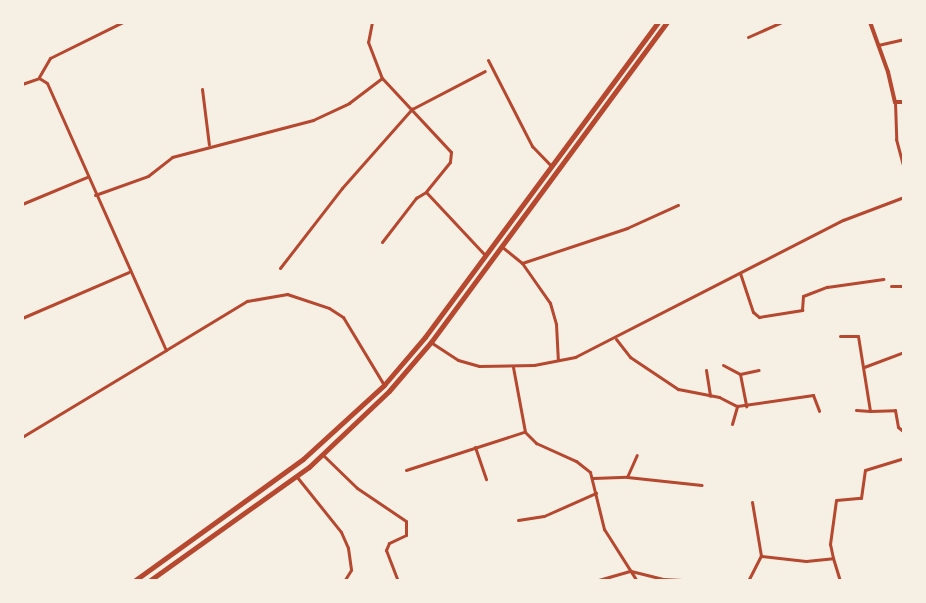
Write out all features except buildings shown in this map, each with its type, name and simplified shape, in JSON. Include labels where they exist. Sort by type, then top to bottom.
[{"type":"main road","points":[[134,581],[303,459],[384,385],[425,337],[658,22]]},
{"type":"main road","points":[[149,581],[297,476],[389,391],[431,342],[667,22]]},
{"type":"main road","points":[[636,54],[642,58]]},
{"type":"main road","points":[[425,337],[431,342]]},
{"type":"street","points":[[22,84],[39,78],[50,58],[123,22]]},
{"type":"street","points":[[372,22],[368,42],[375,68],[452,157],[382,242]]},
{"type":"street","points":[[748,37],[781,22]]},
{"type":"street","points":[[870,22],[895,102],[896,139],[904,169]]},
{"type":"street","points":[[878,45],[904,39]]},
{"type":"street","points":[[488,60],[532,146],[552,167]]},
{"type":"street","points":[[280,268],[342,188],[412,109],[485,71]]},
{"type":"street","points":[[39,78],[47,83],[166,350]]},
{"type":"street","points":[[95,195],[148,176],[172,157],[313,120],[349,103],[382,78]]},
{"type":"street","points":[[202,89],[209,147]]},
{"type":"street","points":[[895,102],[904,102]]},
{"type":"street","points":[[22,204],[87,177]]},
{"type":"street","points":[[426,192],[485,255]]},
{"type":"street","points":[[431,342],[466,363],[513,367],[590,352],[843,220],[904,197]]},
{"type":"street","points":[[522,263],[627,228],[678,205]]},
{"type":"street","points":[[501,246],[522,263],[550,303],[556,324],[558,360]]},
{"type":"street","points":[[22,318],[129,272]]},
{"type":"street","points":[[740,273],[753,312],[759,317],[802,310],[803,296],[827,287],[883,279]]},
{"type":"street","points":[[891,286],[904,286]]},
{"type":"street","points":[[22,437],[247,301],[287,294],[329,308],[343,317],[384,385]]},
{"type":"street","points":[[840,336],[858,336],[870,411]]},
{"type":"street","points":[[616,339],[630,357],[669,385],[737,406],[813,395],[819,411]]},
{"type":"street","points":[[864,367],[904,352]]},
{"type":"street","points":[[723,365],[740,374],[759,370]]},
{"type":"street","points":[[513,367],[525,432],[536,443],[585,466],[593,478],[604,529],[637,581]]},
{"type":"street","points":[[706,370],[710,396]]},
{"type":"street","points":[[740,374],[746,406]]},
{"type":"street","points":[[732,424],[737,406]]},
{"type":"street","points":[[856,410],[895,410],[898,427],[904,432]]},
{"type":"street","points":[[406,470],[525,432]]},
{"type":"street","points":[[475,447],[486,479]]},
{"type":"street","points":[[323,455],[357,488],[406,521],[406,535],[389,543],[386,550],[398,581]]},
{"type":"street","points":[[627,477],[637,455]]},
{"type":"street","points":[[840,581],[830,544],[836,500],[861,498],[865,470],[904,458]]},
{"type":"street","points":[[297,476],[326,518],[341,532],[348,548],[351,570],[344,581]]},
{"type":"street","points":[[593,478],[627,477],[702,485]]},
{"type":"street","points":[[518,520],[544,516],[596,493]]},
{"type":"street","points":[[748,581],[761,556],[752,502]]},
{"type":"street","points":[[761,556],[806,561],[833,558]]},
{"type":"street","points":[[595,581],[631,571],[653,577],[701,581]]}]
